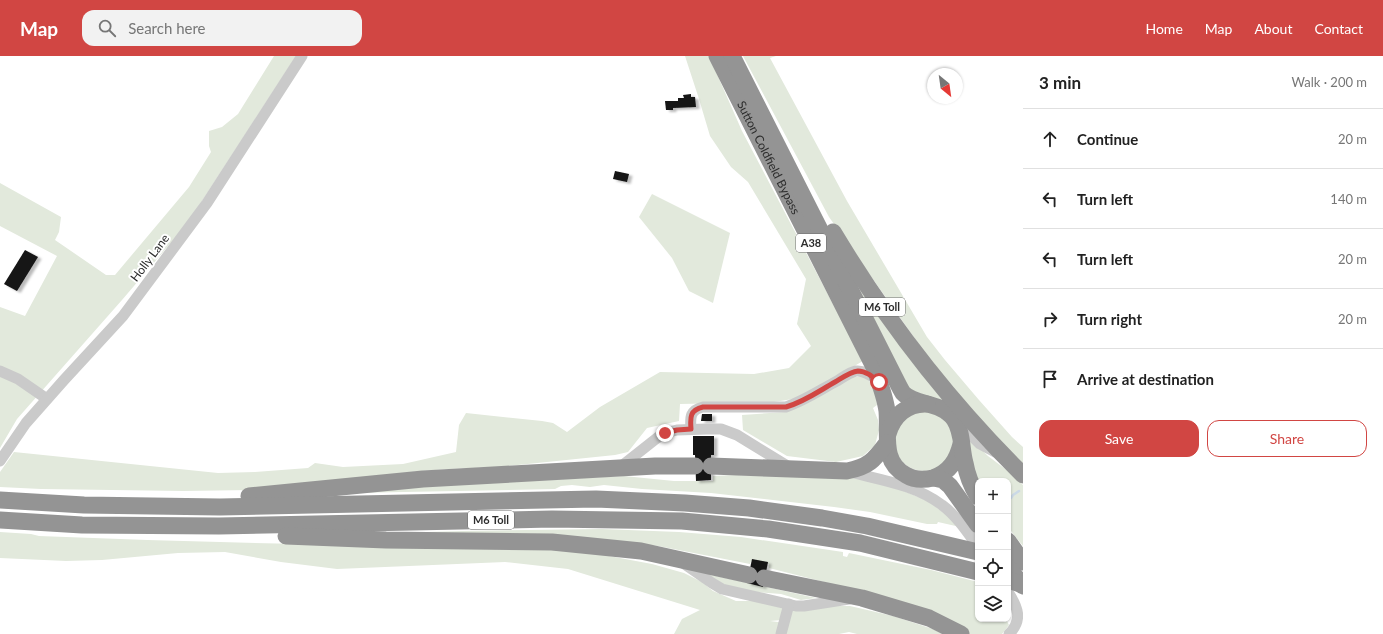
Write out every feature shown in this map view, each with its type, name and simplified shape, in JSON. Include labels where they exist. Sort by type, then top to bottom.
[{"type":"highway","name":"Sutton Coldfield Bypass","points":[[717,56],[874,367],[887,410],[888,453],[892,461],[902,473],[917,479],[934,478],[943,480],[950,486],[975,521]]},
{"type":"highway","name":"Sutton Coldfield Bypass","points":[[732,56],[903,393],[910,398],[943,409],[953,417]]},
{"type":"highway","name":"M6 Toll","points":[[765,121],[853,265],[916,355],[972,421],[1005,458],[1023,475]]},
{"type":"highway","points":[[84,505],[242,497],[430,478],[655,466],[703,466],[847,471],[857,469],[875,460],[887,440],[892,422],[899,414],[914,405],[931,405]]},
{"type":"highway","points":[[953,417],[959,430],[964,463],[970,482],[975,491]]},
{"type":"highway","points":[[934,478],[950,468],[957,458],[961,444]]},
{"type":"highway","name":"M6 Toll","points":[[0,500],[84,505],[220,507],[596,499],[641,500],[749,508],[815,517],[867,526],[975,550]]},
{"type":"highway","name":"M6 Toll","points":[[82,525],[235,526],[552,519],[682,521],[768,529],[852,542],[975,571]]},
{"type":"highway","name":"M6 Toll","points":[[0,520],[226,535],[306,536],[386,540],[552,542],[641,551],[862,598],[929,618],[961,634]]},
{"type":"highway","points":[[1011,545],[1023,563]]},
{"type":"highway","points":[[1011,561],[1023,563]]},
{"type":"highway","points":[[1011,571],[1023,585]]},
{"type":"highway","points":[[1011,581],[1023,585]]},
{"type":"street","name":"Holly Lane","points":[[0,461],[26,423],[123,316],[207,203],[302,56]]},
{"type":"street","points":[[0,371],[18,379],[47,399]]},
{"type":"street","points":[[691,429],[692,413],[696,409],[703,407],[786,407],[798,403],[856,371],[862,371],[871,375],[879,382]]},
{"type":"street","points":[[953,417],[980,444],[1005,458]]},
{"type":"street","points":[[619,468],[665,433],[677,430],[721,429],[737,435],[791,469]]},
{"type":"street","points":[[847,471],[912,488],[928,495],[944,506],[968,533],[975,550]]},
{"type":"street","points":[[676,558],[722,589],[789,604],[804,606],[862,598]]},
{"type":"street","points":[[1009,634],[1016,624],[1019,615],[1016,603],[1011,596]]},
{"type":"street","points":[[781,634],[789,604]]},
{"type":"shaded area","points":[[274,56],[296,56],[187,224],[17,419],[0,448],[0,307],[25,316],[57,256],[0,226],[0,183],[61,217],[59,232],[55,240],[106,275],[115,275],[189,187],[211,152],[209,146],[209,131],[222,127],[238,114]]},
{"type":"shaded area","points":[[685,56],[709,56],[742,131],[863,361],[799,398],[774,402],[680,404],[679,421],[647,428],[628,452],[615,455],[498,467],[421,471],[251,490],[183,491],[0,487],[0,472],[14,452],[218,473],[308,468],[315,463],[343,467],[403,464],[456,452],[459,425],[466,413],[553,423],[567,432],[600,407],[660,372],[754,374],[789,368],[811,346],[797,324],[806,279],[748,182],[731,167],[710,136]]},
{"type":"shaded area","points":[[743,56],[776,56],[770,58],[847,201],[927,337],[979,400],[1023,447],[1023,465],[991,433],[935,367],[829,217]]},
{"type":"shaded area","points":[[652,194],[730,233],[713,303],[689,291],[672,258],[639,217]]},
{"type":"shaded area","points":[[847,264],[989,445],[910,391]]},
{"type":"shaded area","points":[[850,377],[865,377],[873,386],[876,396],[877,405],[873,408],[878,420],[879,430],[875,445],[863,456],[836,462],[787,456],[743,430],[742,415],[785,412]]},
{"type":"shaded area","points":[[924,411],[941,416],[949,424],[954,441],[949,458],[941,466],[924,471],[907,466],[899,458],[894,441],[899,424],[907,416]]},
{"type":"shaded area","points":[[966,435],[988,456],[1012,474],[1023,485],[1023,546],[1011,531],[1011,478],[976,478]]},
{"type":"shaded area","points":[[736,475],[856,478],[889,485],[928,501],[960,527],[938,522],[937,524],[927,524],[870,512],[834,507],[711,493],[604,485],[590,487],[572,485],[561,486],[555,489],[351,493],[366,489],[624,476],[674,481],[713,481],[713,476]]},
{"type":"shaded area","points":[[602,529],[679,532],[741,537],[843,552],[843,556],[847,557],[849,553],[931,570],[975,581],[975,622],[1008,622],[1009,625],[1002,634],[969,634],[887,598],[769,568],[769,564],[751,561],[750,564],[658,546],[617,541],[356,534]]},
{"type":"shaded area","points":[[0,532],[39,536],[169,541],[558,549],[593,553],[652,564],[684,573],[702,582],[713,591],[736,601],[761,601],[784,607],[782,620],[770,621],[786,623],[790,609],[850,606],[893,616],[933,629],[942,634],[857,634],[849,632],[839,634],[674,634],[682,619],[700,610],[568,569],[505,562],[337,569],[281,562],[225,552],[178,553],[102,560],[66,561],[0,558]]},
{"type":"shaded area","points":[[707,574],[816,598],[801,600],[781,594],[756,592],[725,585]]},
{"type":"building","points":[[691,94],[691,97],[695,97],[696,107],[673,108],[673,110],[666,110],[665,101],[678,101],[678,98],[684,98],[683,95]]},
{"type":"building","points":[[615,171],[629,174],[627,182],[613,179]]},
{"type":"building","points":[[25,250],[38,257],[17,291],[4,284]]},
{"type":"building","points":[[702,414],[712,414],[712,421],[701,421]]},
{"type":"building","points":[[693,436],[714,436],[714,455],[711,455],[711,480],[696,481],[695,455],[693,455]]},
{"type":"building","points":[[752,559],[768,562],[763,587],[747,583]]},
{"type":"waterway","points":[[1011,498],[1019,491]]},
{"type":"route","points":[[665,433],[691,429],[692,413],[696,409],[703,407],[786,407],[798,403],[856,371],[862,371],[871,375],[879,382]]}]
